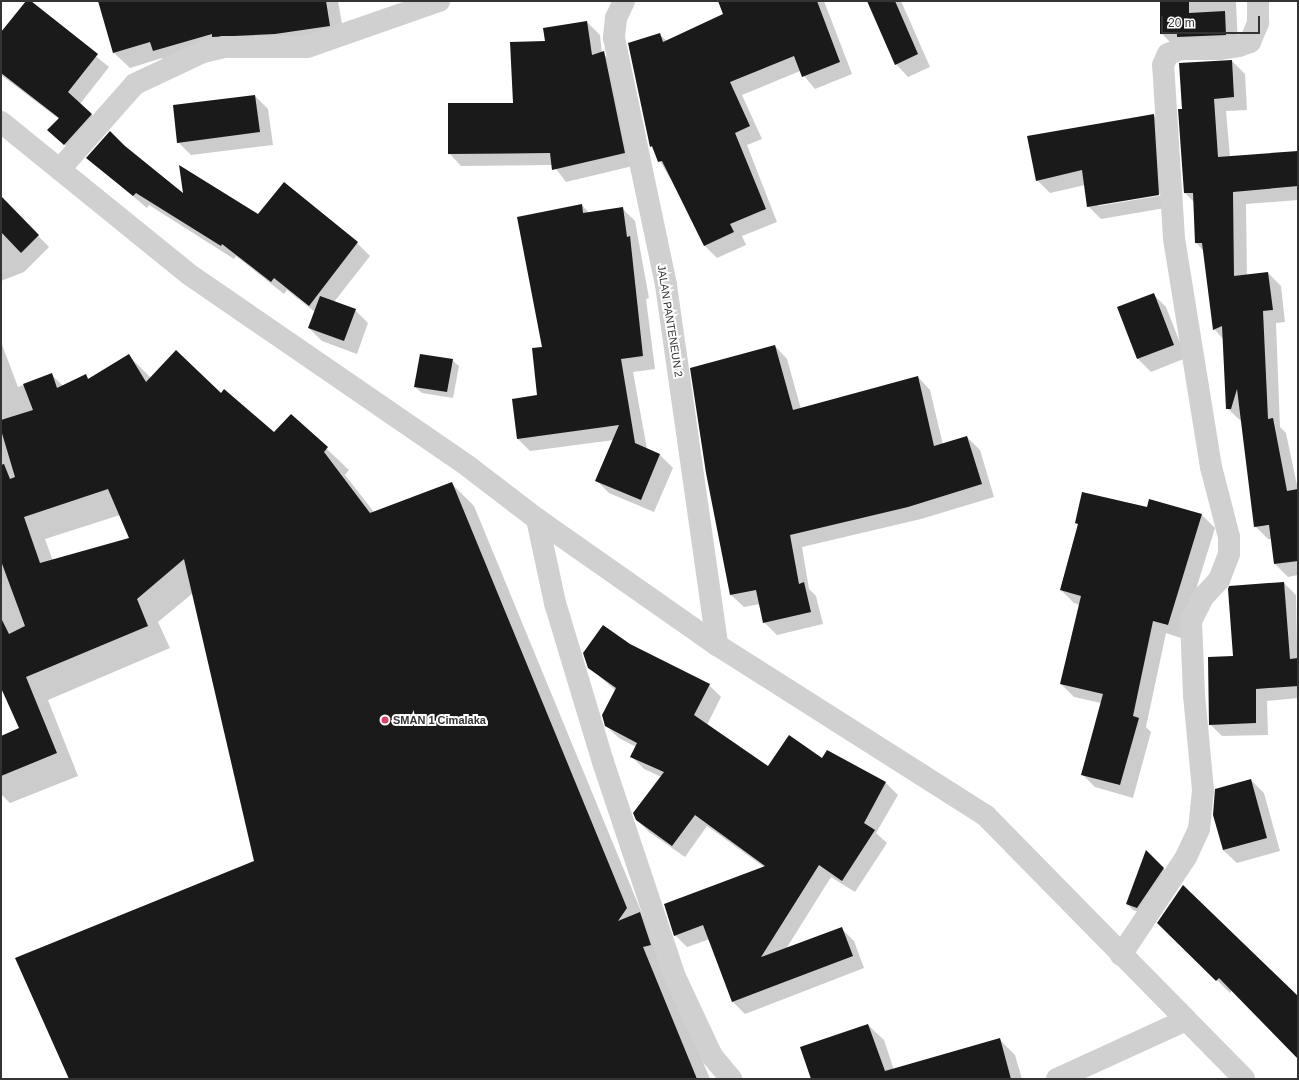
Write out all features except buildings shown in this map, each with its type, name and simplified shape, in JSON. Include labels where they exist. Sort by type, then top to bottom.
[{"type":"street","points":[[60,170],[135,84],[203,52],[224,47],[307,47],[439,1]]},
{"type":"street","name":"JALAN PANTENEUN 2","points":[[624,1],[616,18],[614,38],[666,285],[717,645]]},
{"type":"street","points":[[1121,955],[1186,857],[1199,829],[1203,790],[1194,695],[1191,621],[1204,596],[1219,580],[1229,554],[1230,537],[1211,467],[1174,238],[1163,65],[1168,54],[1181,49],[1226,48],[1250,42],[1258,23],[1258,1]]},
{"type":"street","points":[[1,122],[190,275],[468,467],[537,519],[717,645],[986,816],[1244,1079]]},
{"type":"street","points":[[537,519],[555,603],[603,762],[676,977],[712,1056],[730,1079]]},
{"type":"street","points":[[1057,1079],[1186,1020]]},
{"type":"place","name":"SMAN 1 Cimalaka","points":[[385,720]]}]
